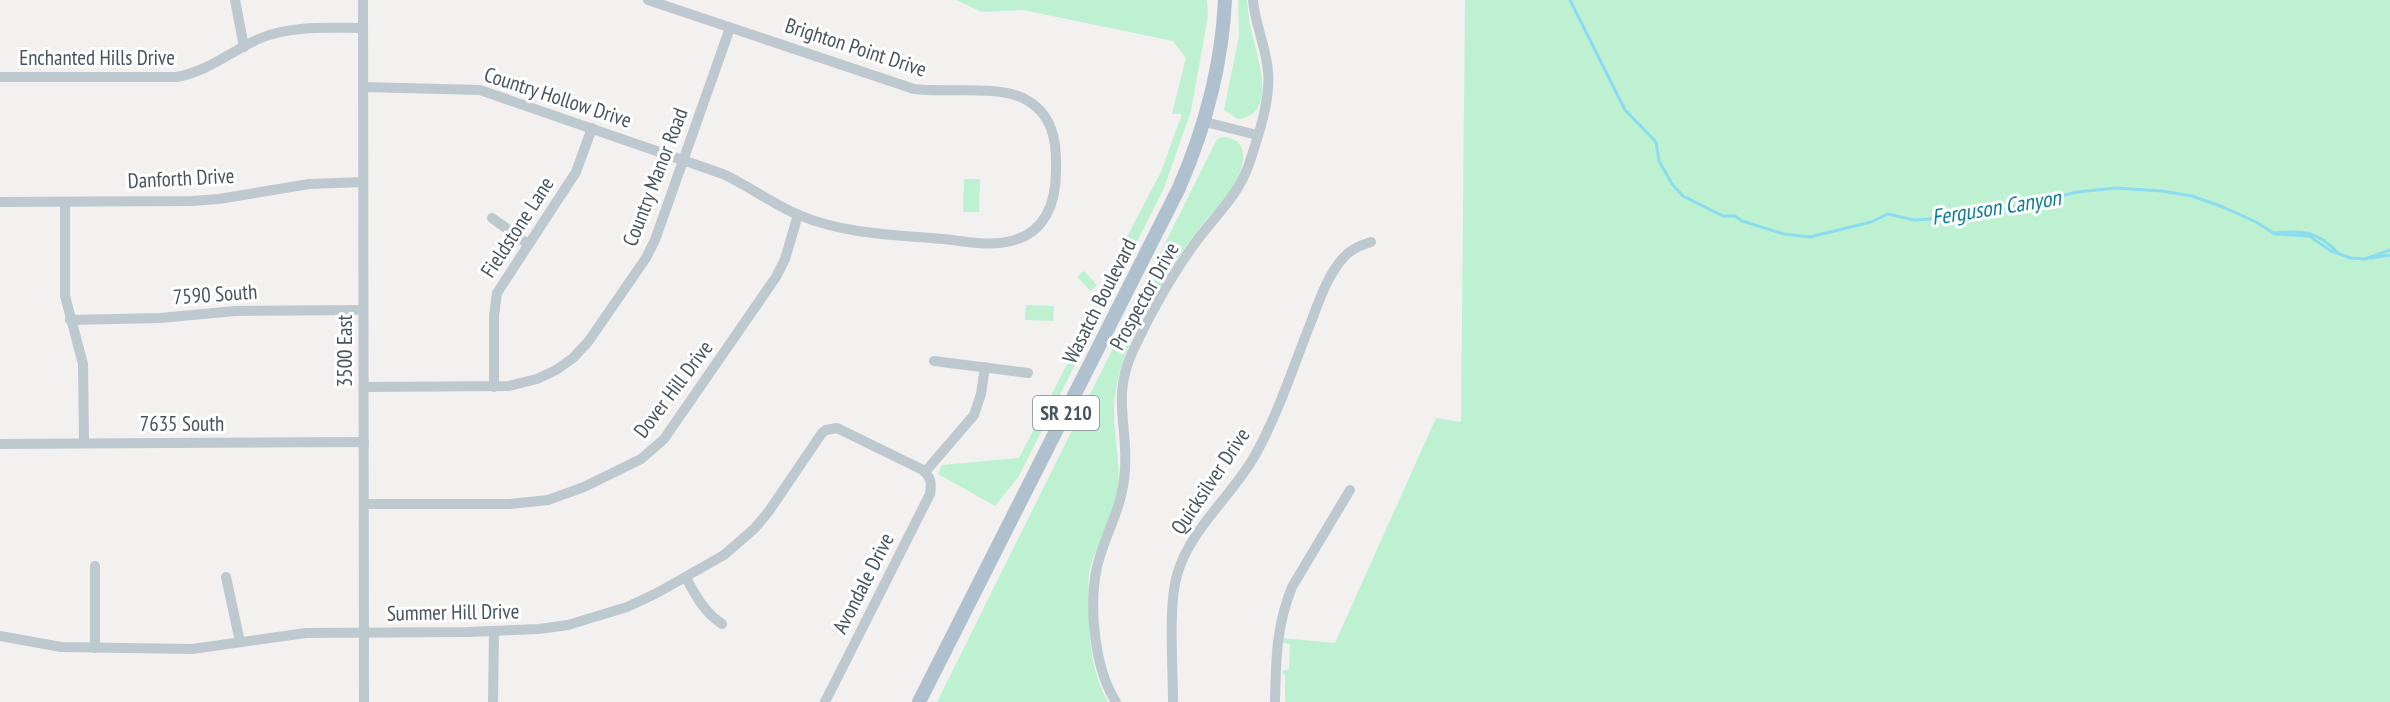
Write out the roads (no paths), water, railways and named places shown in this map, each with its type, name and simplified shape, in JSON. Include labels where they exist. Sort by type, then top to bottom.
[{"type":"main road","name":"Wasatch Boulevard","points":[[919,702],[1170,207],[1194,153],[1205,122],[1221,44],[1225,0]]},
{"type":"street","points":[[236,0],[244,47]]},
{"type":"street","name":"3500 East","points":[[363,0],[364,702]]},
{"type":"street","name":"Brighton Point Drive","points":[[648,0],[914,89],[1010,93],[1032,104],[1051,126],[1057,154],[1055,190],[1051,208],[1038,227],[1026,236],[1012,241],[988,243],[903,236],[843,227],[798,215]]},
{"type":"street","name":"Prospector Drive","points":[[1116,702],[1098,658],[1095,638],[1095,591],[1100,554],[1113,524],[1123,489],[1125,447],[1121,405],[1126,369],[1172,277],[1198,238],[1240,185],[1249,166],[1268,91],[1268,70],[1258,33],[1253,0]]},
{"type":"street","name":"Country Manor Road","points":[[364,387],[494,387],[523,383],[537,379],[573,358],[588,342],[646,258],[663,221],[730,27]]},
{"type":"street","name":"Enchanted Hills Drive","points":[[0,76],[176,77],[198,72],[262,37],[315,28],[363,28]]},
{"type":"street","name":"Country Hollow Drive","points":[[363,87],[480,90],[684,160],[748,185],[798,215]]},
{"type":"street","points":[[1205,122],[1257,135]]},
{"type":"street","name":"Fieldstone Lane","points":[[494,387],[494,304],[502,282],[576,172],[592,128]]},
{"type":"street","name":"Danforth Drive","points":[[0,202],[192,201],[219,199],[309,184],[363,183]]},
{"type":"street","points":[[65,202],[65,296],[83,364],[84,443]]},
{"type":"street","name":"Dover Hill Drive","points":[[364,504],[510,504],[548,500],[584,488],[649,453],[664,439],[776,277],[785,259],[798,215]]},
{"type":"street","points":[[492,218],[528,244]]},
{"type":"street","name":"Quicksilver Drive","points":[[1173,702],[1174,592],[1182,561],[1199,532],[1255,456],[1315,311],[1332,276],[1344,257],[1358,246],[1371,242]]},
{"type":"street","name":"7590 South","points":[[70,320],[160,318],[235,311],[363,310]]},
{"type":"street","points":[[934,361],[1028,373]]},
{"type":"street","points":[[928,476],[974,415],[986,368]]},
{"type":"street","name":"Summer Hill Drive","points":[[0,636],[61,647],[192,649],[306,633],[539,630],[597,618],[627,607],[686,578],[724,555],[755,528],[818,437],[831,428],[842,430],[928,476]]},
{"type":"street","name":"7635 South","points":[[0,444],[364,442]]},
{"type":"street","name":"Avondale Drive","points":[[825,702],[930,494],[928,476]]},
{"type":"street","points":[[1275,702],[1276,644],[1286,603],[1292,587],[1350,490]]},
{"type":"street","points":[[95,566],[95,648]]},
{"type":"street","points":[[226,577],[240,642]]},
{"type":"street","points":[[686,578],[702,607],[722,624]]},
{"type":"street","points":[[494,631],[494,702]]},
{"type":"waterway","name":"Ferguson Canyon","points":[[1570,0],[1625,110],[1656,142],[1659,161],[1672,184],[1683,196],[1723,216],[1735,216],[1742,221],[1784,234],[1810,237],[1871,222],[1888,214],[1914,220],[1944,218],[2024,205],[2077,192],[2116,188],[2162,191],[2192,196],[2256,222],[2275,234],[2309,236],[2331,251],[2351,258],[2365,259],[2390,250]]},
{"type":"waterway","name":"Ferguson Canyon","points":[[2273,233],[2302,232],[2317,236],[2339,254]]},
{"type":"waterway","name":"Ferguson Canyon","points":[[2371,258],[2390,255]]}]
